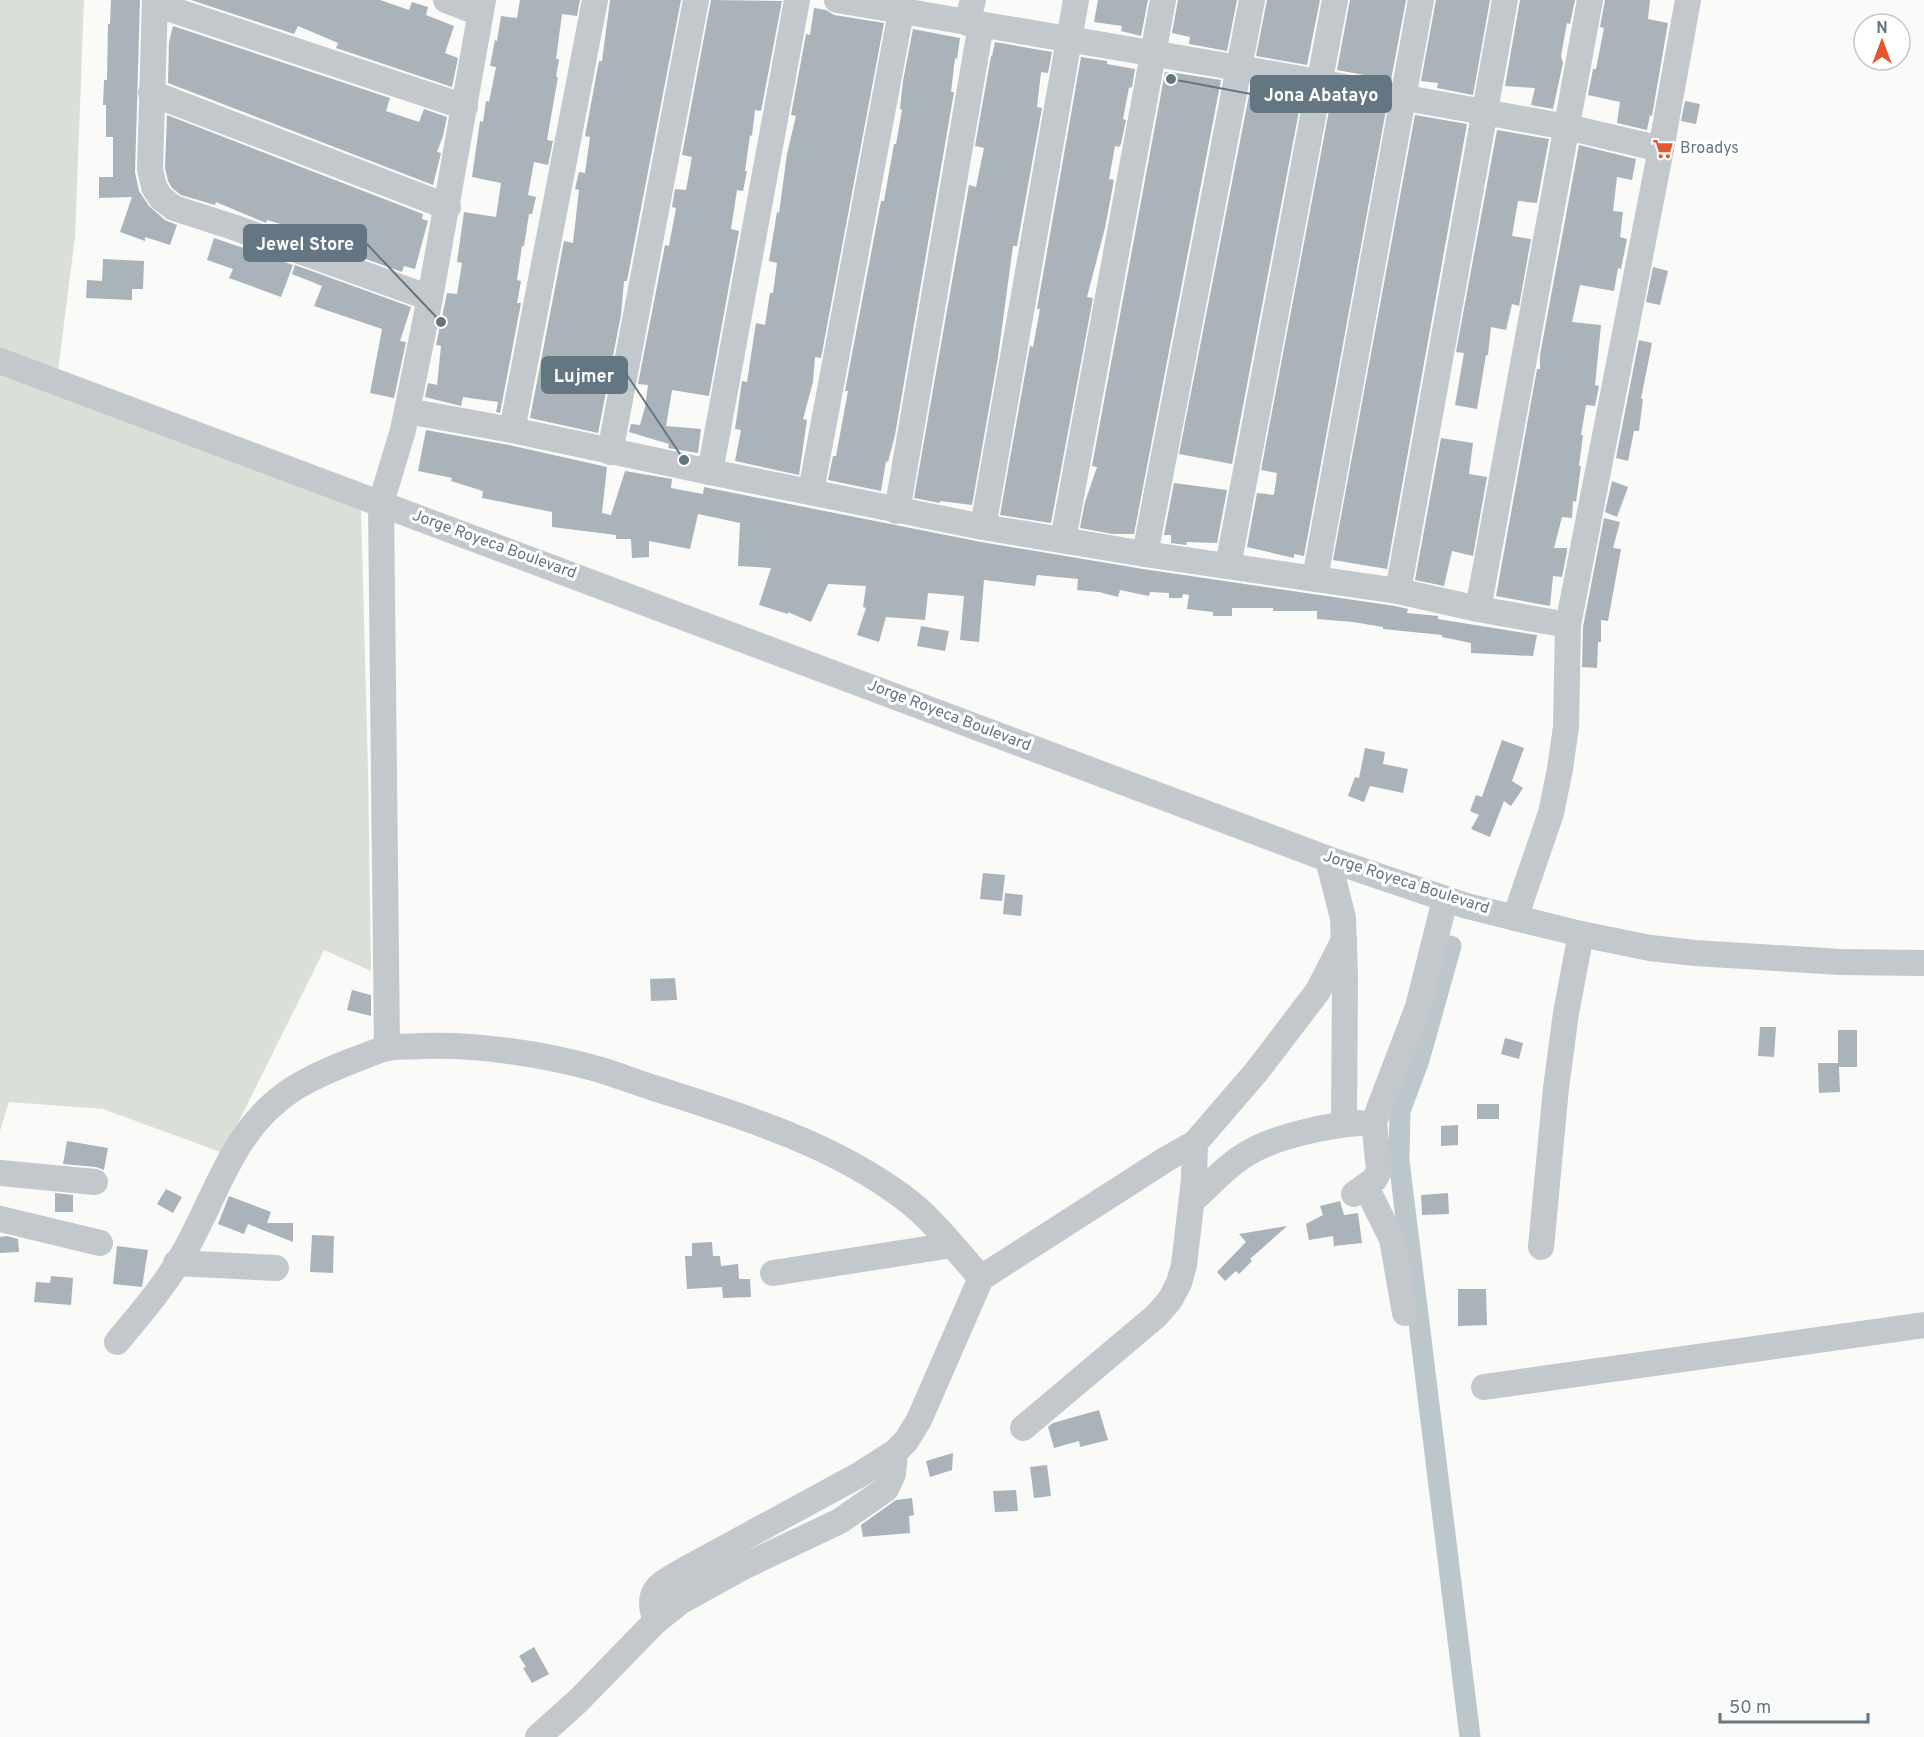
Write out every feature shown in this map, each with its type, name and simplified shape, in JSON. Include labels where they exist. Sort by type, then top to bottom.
[{"type":"street","points":[[387,1048],[381,503],[407,411],[430,298],[482,6],[446,0]]},
{"type":"street","points":[[512,430],[595,0]]},
{"type":"street","points":[[610,452],[696,0]]},
{"type":"street","points":[[710,472],[798,0]]},
{"type":"street","points":[[837,0],[901,12],[974,16],[1067,40],[1239,68],[1567,127],[1661,149]]},
{"type":"street","points":[[983,527],[1067,40],[1076,0]]},
{"type":"street","points":[[1063,540],[1163,0]]},
{"type":"street","points":[[1145,554],[1252,0]]},
{"type":"street","points":[[1228,566],[1335,0]]},
{"type":"street","points":[[1315,578],[1421,0]]},
{"type":"street","points":[[1398,591],[1505,0]]},
{"type":"street","points":[[1478,609],[1590,0]]},
{"type":"street","points":[[1504,915],[1551,813],[1560,769],[1566,727],[1568,625],[1688,0]]},
{"type":"street","points":[[430,298],[174,208],[161,198],[154,187],[150,169],[155,2],[465,107]]},
{"type":"street","points":[[811,491],[901,12]]},
{"type":"street","points":[[897,511],[974,16]]},
{"type":"street","points":[[151,93],[448,207]]},
{"type":"street","name":"Jorge Royeca Boulevard","points":[[0,360],[1328,859],[1456,903],[1581,934],[1650,948],[1841,962],[1924,963]]},
{"type":"street","points":[[407,411],[512,430],[983,527],[1145,554],[1398,591],[1478,609],[1568,625]]},
{"type":"street","points":[[1328,859],[1340,899],[1344,940],[1344,1124]]},
{"type":"street","points":[[1405,1313],[1392,1239],[1360,1190],[1375,1179],[1379,1170],[1374,1122],[1456,903]]},
{"type":"street","points":[[1541,1247],[1566,1013],[1581,934]]},
{"type":"street","points":[[538,1737],[578,1701],[656,1621],[650,1600],[662,1584],[859,1475],[895,1452],[906,1441],[919,1420],[981,1278],[1195,1143],[1301,1015],[1318,991],[1344,940]]},
{"type":"street","points":[[117,1342],[156,1296],[177,1263],[230,1157],[260,1115],[293,1089],[331,1068],[387,1048],[444,1045],[494,1049],[600,1070],[711,1106],[818,1148],[868,1174],[927,1217],[981,1278]]},
{"type":"street","points":[[1192,1201],[1240,1158],[1263,1144],[1344,1124],[1374,1122]]},
{"type":"street","points":[[1023,1428],[1156,1316],[1170,1300],[1179,1283],[1184,1265],[1192,1201],[1195,1143]]},
{"type":"street","points":[[0,1173],[95,1182]]},
{"type":"street","points":[[0,1219],[100,1243]]},
{"type":"street","points":[[773,1273],[952,1245]]},
{"type":"street","points":[[177,1263],[276,1268]]},
{"type":"street","points":[[1484,1387],[1924,1324]]},
{"type":"shaded area","points":[[0,0],[84,0],[75,237],[58,371],[0,350]]},
{"type":"shaded area","points":[[0,370],[361,508],[371,971],[324,950],[223,1153],[103,1109],[9,1102],[0,1131]]},
{"type":"building","points":[[111,0],[140,0],[135,172],[139,191],[149,206],[165,220],[177,225],[170,245],[145,237],[145,241],[120,232],[132,197],[99,198],[99,177],[113,177],[113,137],[106,137],[106,105],[103,105],[104,80],[107,80]]},
{"type":"building","points":[[191,0],[380,0],[409,10],[412,2],[428,7],[426,15],[454,26],[445,53],[458,58],[452,87],[336,48],[338,43],[298,26],[294,34]]},
{"type":"building","points":[[520,0],[580,0],[577,16],[562,14],[556,59],[559,59],[556,77],[558,77],[547,140],[553,141],[548,165],[534,162],[528,195],[536,197],[532,214],[529,214],[524,246],[522,246],[517,280],[521,281],[517,303],[521,303],[500,413],[496,412],[498,402],[463,397],[461,406],[425,397],[428,383],[437,385],[441,346],[436,345],[447,293],[457,294],[462,263],[457,262],[464,212],[496,217],[501,183],[472,177],[480,121],[483,122],[486,101],[489,102],[496,67],[490,66],[501,16],[517,18]]},
{"type":"building","points":[[610,0],[681,0],[627,281],[624,281],[621,315],[598,433],[530,418],[564,241],[573,243],[579,190],[575,189],[579,172],[585,173],[590,137],[585,136],[599,61],[602,61]]},
{"type":"building","points":[[711,0],[782,1],[761,111],[755,110],[743,191],[737,190],[731,229],[739,231],[709,396],[672,390],[666,426],[701,429],[698,453],[668,448],[669,444],[629,432],[631,424],[640,425],[645,407],[648,385],[638,384],[665,245],[669,246],[676,208],[672,207],[675,189],[686,190],[692,157],[682,155]]},
{"type":"building","points":[[1098,0],[1148,0],[1141,36],[1121,31],[1122,26],[1094,22]]},
{"type":"building","points":[[1178,0],[1237,0],[1227,51],[1189,44],[1190,37],[1172,33]]},
{"type":"building","points":[[1267,0],[1320,0],[1307,65],[1256,56]]},
{"type":"building","points":[[1350,0],[1406,0],[1391,80],[1337,70]]},
{"type":"building","points":[[1436,0],[1490,0],[1473,95],[1437,88],[1438,83],[1421,81]]},
{"type":"building","points":[[1520,0],[1575,0],[1570,24],[1567,23],[1561,56],[1563,63],[1553,109],[1531,105],[1535,88],[1505,86]]},
{"type":"building","points":[[1605,0],[1650,0],[1648,19],[1668,23],[1652,116],[1650,115],[1647,130],[1617,123],[1620,102],[1588,95],[1604,28],[1600,27]]},
{"type":"building","points":[[814,8],[826,10],[834,15],[884,23],[821,358],[815,357],[813,382],[803,419],[807,420],[799,475],[735,461],[741,430],[735,429],[742,381],[747,382],[756,323],[765,325],[770,293],[773,293],[777,263],[769,261],[777,212],[779,213],[787,154],[796,116],[791,115],[806,34],[810,35]]},
{"type":"building","points":[[173,26],[390,98],[386,111],[419,122],[424,109],[447,117],[437,152],[441,153],[433,185],[168,83],[169,42]]},
{"type":"building","points":[[913,29],[960,38],[951,92],[954,92],[895,435],[888,462],[886,461],[881,491],[828,480],[833,456],[836,456],[848,391],[845,391],[881,201],[884,201],[894,144],[896,144],[902,110],[900,109],[903,81]]},
{"type":"building","points":[[995,42],[1052,52],[1048,73],[1041,72],[1037,107],[1042,108],[1017,246],[1013,246],[998,357],[972,505],[940,501],[940,503],[914,498],[969,185],[976,187],[984,148],[975,146]]},
{"type":"building","points":[[1081,57],[1135,69],[1123,119],[1126,120],[1121,144],[1119,147],[1115,146],[1109,179],[1114,180],[1105,228],[1087,297],[1093,298],[1051,523],[1000,515],[1030,346],[1033,347],[1040,309],[1037,309]]},
{"type":"building","points":[[1165,72],[1221,80],[1134,534],[1113,534],[1080,528],[1085,502],[1097,467],[1092,466]]},
{"type":"building","points":[[1251,85],[1302,95],[1232,464],[1179,454]]},
{"type":"building","points":[[1331,100],[1386,110],[1304,556],[1294,554],[1294,558],[1247,547],[1257,493],[1274,495],[1277,473],[1261,470]]},
{"type":"building","points":[[1685,101],[1700,104],[1696,124],[1681,121]]},
{"type":"building","points":[[167,115],[423,214],[422,219],[428,221],[415,269],[404,266],[402,272],[304,237],[306,232],[267,220],[266,223],[216,202],[215,205],[181,195],[172,188],[165,168]]},
{"type":"building","points":[[1415,115],[1467,124],[1387,569],[1333,560]]},
{"type":"building","points":[[1497,130],[1549,139],[1537,203],[1518,201],[1512,236],[1531,239],[1519,306],[1512,304],[1506,330],[1491,327],[1477,409],[1455,405],[1464,353],[1456,352]]},
{"type":"building","points":[[1579,145],[1636,159],[1632,180],[1617,177],[1613,211],[1623,212],[1620,237],[1627,239],[1614,291],[1580,285],[1572,322],[1601,325],[1595,385],[1599,386],[1595,406],[1586,405],[1581,435],[1583,435],[1579,466],[1581,466],[1576,502],[1573,501],[1572,518],[1562,517],[1554,548],[1567,548],[1567,551],[1562,577],[1553,576],[1550,606],[1496,596],[1537,369],[1540,369],[1540,355]]},
{"type":"building","points":[[214,238],[293,265],[281,297],[229,278],[233,269],[207,260]]},
{"type":"building","points":[[103,259],[144,261],[143,289],[132,289],[132,300],[86,298],[87,280],[102,281]]},
{"type":"building","points":[[295,265],[411,307],[400,341],[406,342],[394,398],[370,393],[382,329],[314,306],[322,286],[292,274]]},
{"type":"building","points":[[1653,267],[1668,271],[1660,305],[1646,302]]},
{"type":"building","points":[[1639,340],[1652,343],[1641,399],[1643,399],[1639,431],[1634,431],[1628,461],[1616,458]]},
{"type":"building","points":[[426,430],[509,445],[607,467],[602,513],[611,515],[625,471],[672,479],[671,488],[703,494],[704,487],[981,542],[1143,569],[1395,606],[1408,609],[1407,613],[1438,616],[1438,619],[1537,635],[1533,656],[1471,653],[1471,643],[1442,637],[1442,635],[1317,619],[1317,611],[1232,608],[1232,616],[1213,616],[1213,612],[1187,609],[1189,595],[1183,594],[1182,598],[1169,598],[1169,593],[1150,592],[1149,596],[1120,590],[1118,597],[1077,590],[1078,579],[1037,575],[1035,586],[984,580],[979,642],[960,640],[964,596],[928,593],[925,620],[886,617],[879,642],[857,635],[866,608],[863,607],[866,586],[828,584],[811,622],[788,612],[788,614],[759,605],[771,568],[738,566],[740,523],[698,514],[690,549],[649,541],[649,557],[632,558],[631,539],[616,539],[616,535],[552,527],[552,512],[482,498],[483,491],[451,481],[452,478],[418,471]]},
{"type":"building","points":[[1441,438],[1473,443],[1469,474],[1487,477],[1473,556],[1452,551],[1444,586],[1415,580]]},
{"type":"building","points":[[1612,481],[1628,487],[1617,517],[1605,512]]},
{"type":"building","points":[[1174,483],[1227,490],[1217,543],[1187,542],[1186,545],[1171,543],[1171,535],[1164,535]]},
{"type":"building","points":[[1604,518],[1620,522],[1613,548],[1621,549],[1608,621],[1601,620],[1601,642],[1598,642],[1597,668],[1582,667],[1583,627]]},
{"type":"building","points":[[921,626],[949,631],[945,651],[917,646]]},
{"type":"building","points":[[1502,740],[1524,748],[1512,781],[1523,788],[1511,806],[1504,801],[1490,837],[1471,829],[1479,815],[1470,811],[1476,795],[1482,797]]},
{"type":"building","points":[[1365,748],[1385,752],[1383,764],[1408,769],[1403,793],[1370,786],[1364,802],[1348,796],[1355,777],[1359,778]]},
{"type":"building","points":[[983,873],[1005,875],[1002,901],[980,899]]},
{"type":"building","points":[[1005,893],[1023,895],[1021,916],[1003,914]]},
{"type":"building","points":[[675,978],[677,1000],[651,1001],[650,979]]},
{"type":"building","points":[[352,990],[371,995],[371,1016],[347,1010]]},
{"type":"building","points":[[1760,1027],[1776,1027],[1774,1057],[1758,1056]]},
{"type":"building","points":[[1838,1030],[1857,1030],[1857,1067],[1839,1067],[1840,1092],[1819,1093],[1818,1063],[1838,1063]]},
{"type":"building","points":[[1505,1038],[1523,1043],[1519,1059],[1501,1054]]},
{"type":"building","points":[[1477,1104],[1499,1104],[1499,1119],[1477,1119]]},
{"type":"building","points":[[1458,1125],[1458,1145],[1441,1146],[1441,1126]]},
{"type":"building","points":[[67,1141],[108,1148],[104,1170],[96,1167],[63,1164]]},
{"type":"building","points":[[166,1189],[182,1197],[173,1213],[157,1204]]},
{"type":"building","points":[[55,1193],[73,1195],[73,1212],[55,1212]]},
{"type":"building","points":[[1448,1193],[1449,1214],[1422,1215],[1421,1195]]},
{"type":"building","points":[[229,1196],[271,1212],[267,1223],[293,1223],[293,1242],[248,1224],[244,1234],[218,1224]]},
{"type":"building","points":[[1340,1201],[1344,1215],[1358,1213],[1362,1243],[1334,1246],[1333,1236],[1309,1240],[1306,1224],[1323,1215],[1320,1206]]},
{"type":"building","points":[[1287,1226],[1250,1259],[1252,1261],[1239,1274],[1236,1271],[1225,1281],[1217,1272],[1246,1242],[1239,1234]]},
{"type":"building","points":[[312,1235],[334,1236],[333,1273],[310,1272]]},
{"type":"building","points":[[0,1237],[18,1239],[19,1252],[0,1253]]},
{"type":"building","points":[[712,1242],[713,1256],[720,1256],[721,1266],[738,1264],[739,1279],[750,1279],[751,1297],[723,1298],[722,1287],[687,1289],[685,1256],[692,1256],[692,1243]]},
{"type":"building","points":[[117,1246],[148,1250],[142,1287],[113,1284]]},
{"type":"building","points":[[51,1276],[73,1278],[71,1305],[34,1302],[36,1282],[50,1283]]},
{"type":"building","points":[[1458,1289],[1486,1289],[1487,1325],[1458,1326]]},
{"type":"building","points":[[1099,1410],[1108,1440],[1080,1447],[1079,1441],[1054,1448],[1048,1427],[1053,1423]]},
{"type":"building","points":[[953,1453],[952,1470],[930,1477],[926,1461]]},
{"type":"building","points":[[1047,1465],[1051,1496],[1034,1498],[1030,1467]]},
{"type":"building","points":[[1016,1490],[1018,1511],[995,1512],[993,1491]]},
{"type":"building","points":[[912,1498],[914,1515],[909,1516],[910,1533],[863,1537],[861,1525],[896,1500]]},
{"type":"building","points":[[534,1647],[549,1674],[532,1683],[519,1656]]},
{"type":"waterway","points":[[1451,946],[1419,1060],[1400,1111],[1399,1161],[1470,1737]]},
{"type":"place","name":"Jona Abatayo","points":[[1171,79]]},
{"type":"place","name":"Broadys","points":[[1663,149]]},
{"type":"place","name":"Jewel Store","points":[[441,322]]},
{"type":"place","name":"Lujmer","points":[[684,460]]}]
